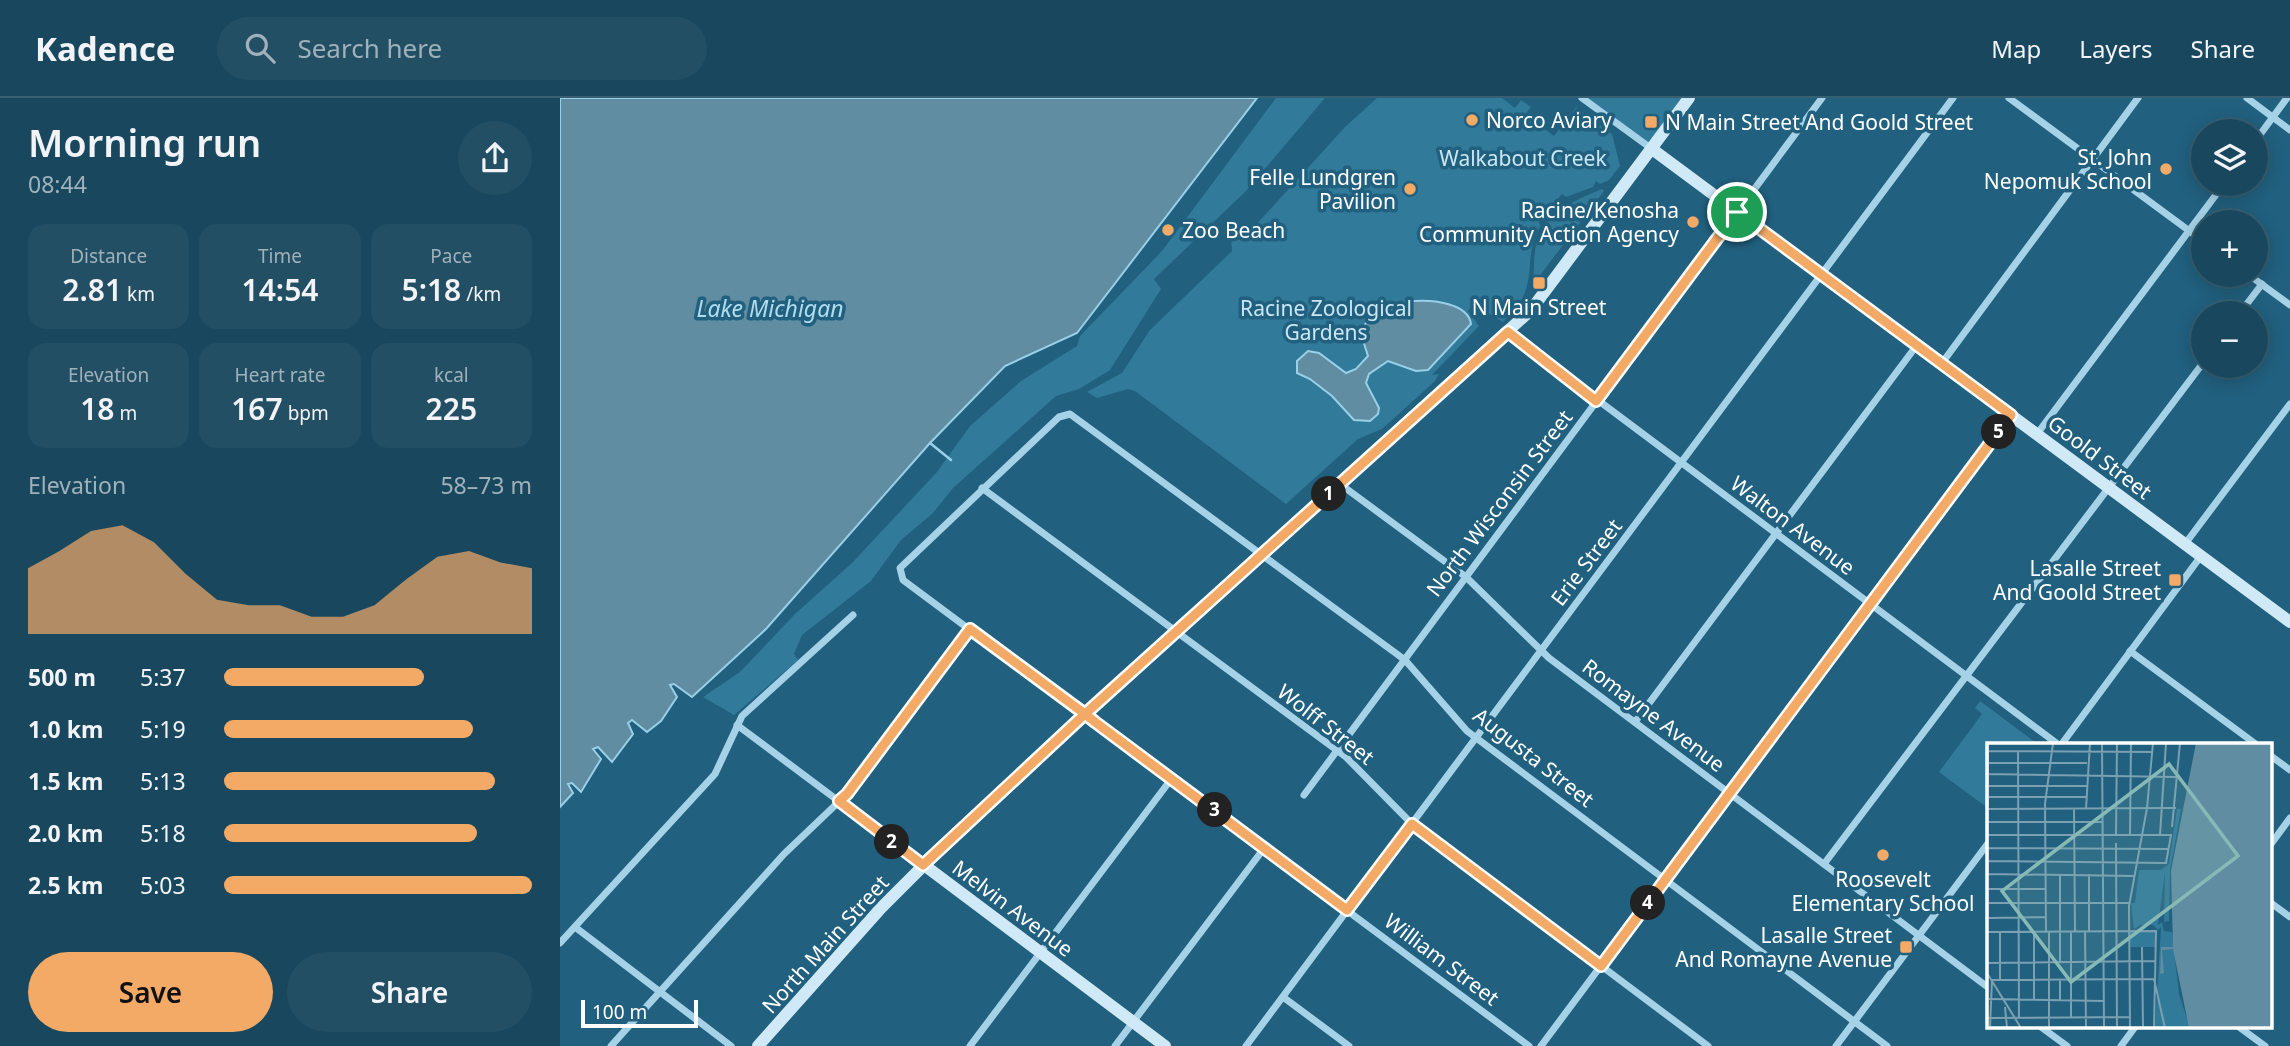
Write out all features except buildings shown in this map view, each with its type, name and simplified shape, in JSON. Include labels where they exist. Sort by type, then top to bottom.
[{"type":"main road","name":"North Main Street","points":[[758,1046],[923,865],[1541,299],[1689,98]]},
{"type":"main road","name":"Goold Street","points":[[1652,149],[2201,556],[2288,616]]},
{"type":"main road","name":"Melvin Avenue","points":[[923,865],[1165,1046]]},
{"type":"street","name":"Goold Street","points":[[1582,98],[1652,149]]},
{"type":"street","name":"North Wisconsin Street","points":[[1304,795],[1822,98]]},
{"type":"street","name":"Erie Street","points":[[1246,1046],[1953,98]]},
{"type":"street","points":[[2009,98],[2189,230]]},
{"type":"street","points":[[1942,363],[2138,98]]},
{"type":"street","points":[[2247,98],[2290,130]]},
{"type":"street","points":[[2268,124],[2287,98]]},
{"type":"street","points":[[2037,434],[2215,196]]},
{"type":"street","points":[[2249,301],[2260,287]]},
{"type":"street","points":[[2266,287],[2290,305]]},
{"type":"street","name":"Walton Avenue","points":[[1508,332],[1596,401],[2057,743]]},
{"type":"street","points":[[1635,722],[1917,345]]},
{"type":"street","points":[[1824,864],[2192,378]]},
{"type":"street","points":[[2185,544],[2290,404]]},
{"type":"street","name":"Augusta Street","points":[[982,488],[1066,413],[1405,660],[1476,738],[1887,1046]]},
{"type":"street","points":[[1541,1046],[2011,415]]},
{"type":"street","name":"Romayne Avenue","points":[[1340,484],[1466,577],[1541,651],[1987,987]]},
{"type":"street","name":"William Street","points":[[982,488],[901,567],[899,573],[903,580],[1529,1046]]},
{"type":"street","name":"Wolff Street","points":[[982,488],[1337,750],[1412,824],[1708,1046]]},
{"type":"street","points":[[2061,743],[2201,556]]},
{"type":"street","points":[[560,943],[715,774],[742,716],[853,615]]},
{"type":"street","points":[[611,1046],[784,854],[847,794],[970,629]]},
{"type":"street","points":[[2130,651],[2254,743]]},
{"type":"street","name":"Melvin Avenue","points":[[737,725],[923,865]]},
{"type":"street","points":[[2273,757],[2290,770]]},
{"type":"street","points":[[970,1046],[1172,778]]},
{"type":"street","points":[[2273,841],[2290,818]]},
{"type":"street","points":[[1836,1046],[1987,845]]},
{"type":"street","points":[[1115,1046],[1265,847]]},
{"type":"street","points":[[2273,904],[2290,917]]},
{"type":"street","points":[[575,927],[731,1046]]},
{"type":"street","points":[[1283,996],[1349,1046]]},
{"type":"street","points":[[2042,1028],[2067,1046]]},
{"type":"street","points":[[2121,1046],[2134,1028]]},
{"type":"street","points":[[2240,1028],[2265,1046]]},
{"type":"green space","points":[[1276,98],[1325,98],[1245,192],[1154,279],[1161,289],[1110,370],[1079,389],[1056,396],[953,488],[933,513],[901,540],[871,581],[802,635],[794,654],[798,660],[734,715],[703,697],[740,672],[795,614],[852,563],[937,472],[970,426],[1021,381],[1077,346],[1080,336],[1162,251]]},
{"type":"green space","name":"Racine Zoological Gardens","points":[[1377,98],[1502,98],[1515,108],[1521,100],[1531,107],[1525,115],[1554,136],[1576,107],[1612,134],[1620,166],[1609,180],[1600,184],[1596,181],[1593,187],[1566,197],[1562,194],[1539,222],[1531,251],[1527,286],[1515,309],[1503,322],[1473,304],[1468,311],[1479,326],[1432,375],[1439,374],[1435,381],[1382,429],[1358,439],[1286,504],[1135,391],[1128,389],[1097,398],[1087,392],[1122,373],[1150,330],[1232,251],[1231,238],[1243,224],[1254,227],[1345,127]]},
{"type":"green space","points":[[1582,98],[1689,98],[1652,149]]},
{"type":"green space","points":[[1602,189],[1604,191],[1535,282],[1536,246],[1547,223],[1577,200]]},
{"type":"green space","points":[[1980,701],[2036,743],[1987,743],[1987,808],[1939,772],[1982,714],[1975,708]]},
{"type":"water","name":"Lake Michigan","points":[[560,98],[1257,98],[1077,333],[1005,366],[930,443],[766,629],[692,697],[674,684],[670,685],[677,697],[661,721],[647,732],[632,720],[628,723],[633,734],[612,762],[598,747],[593,749],[601,759],[581,792],[572,783],[568,784],[573,793],[560,807]]},
{"type":"water","points":[[1440,302],[1457,307],[1464,311],[1471,324],[1428,370],[1416,371],[1388,361],[1369,374],[1366,383],[1379,408],[1378,414],[1370,421],[1354,420],[1332,396],[1310,379],[1297,373],[1297,361],[1308,351],[1319,353],[1346,373],[1356,369],[1368,356],[1361,334],[1369,316],[1395,303]]},
{"type":"waterway","points":[[930,443],[951,460]]},
{"type":"place","name":"Norco Aviary","points":[[1472,120]]},
{"type":"place","name":"N Main Street And Goold Street","points":[[1651,122]]},
{"type":"place","name":"St. John Nepomuk School","points":[[2166,169]]},
{"type":"place","name":"Felle Lundgren Pavilion","points":[[1410,189]]},
{"type":"place","name":"Racine/Kenosha Community Action Agency","points":[[1693,222]]},
{"type":"place","name":"Zoo Beach","points":[[1168,230]]},
{"type":"place","name":"N Main Street","points":[[1539,283]]},
{"type":"place","name":"Lasalle Street And Goold Street","points":[[2175,580]]},
{"type":"place","name":"Roosevelt Elementary School","points":[[1883,855]]},
{"type":"place","name":"Lasalle Street And Romayne Avenue","points":[[1906,947]]},
{"type":"route","points":[[1737,212],[1596,401],[1516,342],[1508,332],[1085,714],[923,865],[839,801],[847,794],[970,629],[1085,714],[1095,722],[1265,847],[1347,910],[1412,824],[1601,966],[2011,415],[1737,212]]},
{"type":"park label","name":"Walkabout Creek","points":[[1523,158]]}]
